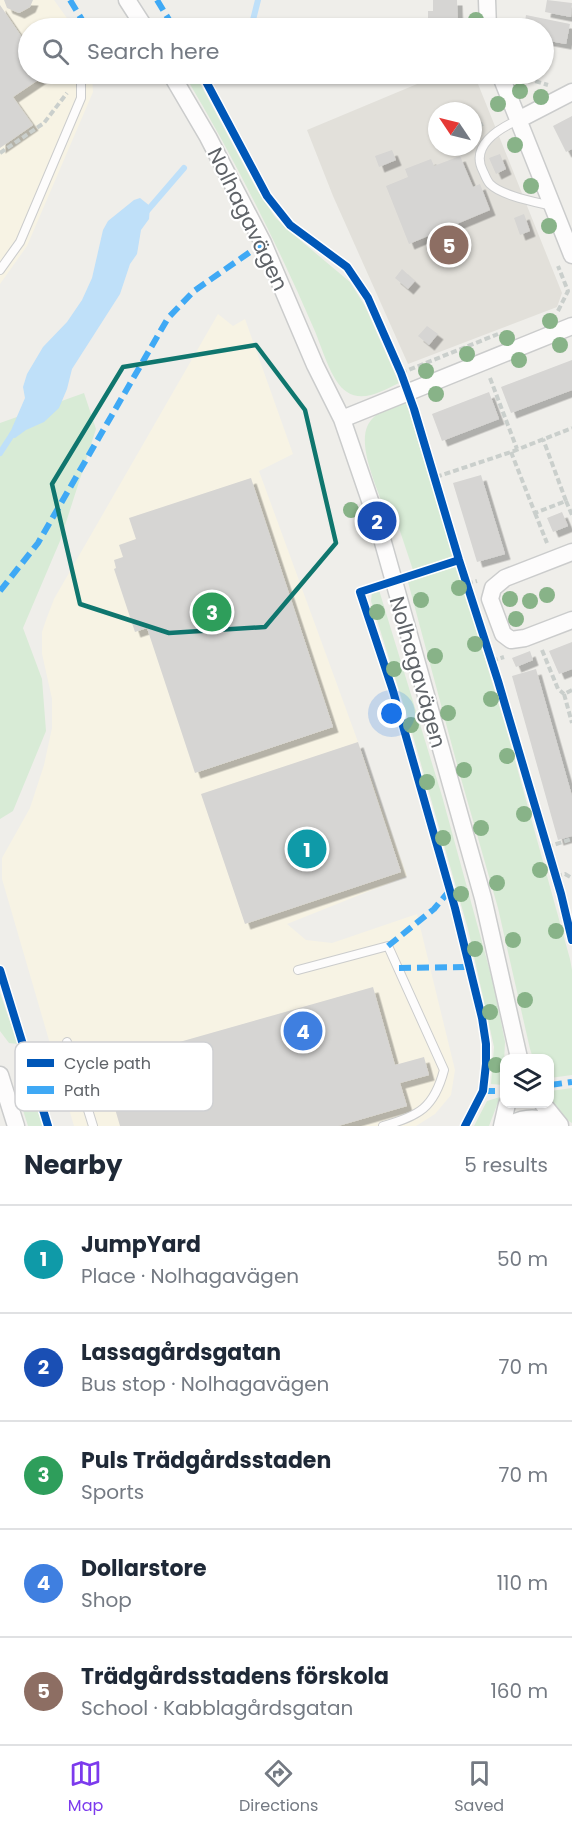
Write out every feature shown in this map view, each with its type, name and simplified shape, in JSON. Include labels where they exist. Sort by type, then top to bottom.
[{"type":"street","points":[[127,0],[139,18]]},
{"type":"street","points":[[487,0],[488,18]]},
{"type":"street","name":"Nolhagavägen","points":[[177,84],[208,137],[262,243],[315,365],[342,419],[377,521],[483,898],[518,1054]]},
{"type":"street","points":[[504,84],[552,206],[564,258]]},
{"type":"street","points":[[518,120],[572,92]]},
{"type":"street","points":[[342,419],[572,326]]},
{"type":"street","points":[[572,552],[505,579],[493,588],[490,599],[503,634],[511,640],[525,638],[572,620]]},
{"type":"street","points":[[0,1075],[16,1126]]},
{"type":"street","points":[[502,1126],[506,1108]]},
{"type":"street","points":[[546,1108],[560,1126]]},
{"type":"street","points":[[507,1126],[515,1121],[531,1118],[547,1120],[560,1126]]},
{"type":"lane","points":[[0,270],[20,242],[81,98],[81,84]]},
{"type":"lane","points":[[518,120],[503,127],[490,137],[480,150],[479,164],[490,184],[514,196],[552,206]]},
{"type":"lane","points":[[298,970],[388,946],[444,1070],[438,1091],[424,1109],[383,1126]]},
{"type":"lane","points":[[88,1111],[93,1126]]},
{"type":"path","points":[[545,84],[572,92]]},
{"type":"path","points":[[0,153],[44,123],[72,88]]},
{"type":"path","points":[[549,314],[560,310],[568,291],[564,258]]},
{"type":"path","points":[[401,372],[507,331]]},
{"type":"path","points":[[490,378],[517,449]]},
{"type":"path","points":[[435,477],[511,452],[572,428]]},
{"type":"path","points":[[543,439],[572,515]]},
{"type":"path","points":[[511,452],[550,551]]},
{"type":"path","points":[[536,513],[566,501]]},
{"type":"path","points":[[539,643],[558,689],[565,696],[572,698]]},
{"type":"path","points":[[565,696],[572,690]]},
{"type":"path","points":[[565,696],[572,723]]},
{"type":"path","points":[[547,847],[572,839]]},
{"type":"path","points":[[556,876],[565,874],[572,878]]},
{"type":"highlighted area","points":[[256,345],[305,410],[336,543],[265,627],[169,633],[80,604],[52,484],[123,367]]},
{"type":"shaded area","points":[[0,0],[54,0],[67,18],[18,18],[18,84],[93,84],[93,92],[27,246],[0,284]]},
{"type":"shaded area","points":[[417,84],[478,84],[562,293],[557,307],[408,364],[333,196],[307,130]]},
{"type":"shaded area","points":[[218,314],[233,326],[245,319],[293,454],[259,471],[407,876],[287,924],[306,940],[332,943],[417,914],[455,1070],[451,1095],[435,1114],[416,1126],[74,1126],[70,1111],[213,1111],[213,1042],[50,1042],[2,879],[2,858],[30,808],[44,765],[52,728],[52,699],[42,654],[42,632],[54,599]]},
{"type":"green space","points":[[190,84],[200,84],[257,190],[275,217],[350,282],[365,306],[399,383],[367,396],[353,395],[341,387],[328,364],[300,296],[269,231],[220,136]]},
{"type":"green space","points":[[84,393],[96,429],[60,541],[23,628],[42,679],[46,731],[13,811],[0,819],[0,423]]},
{"type":"green space","points":[[406,402],[453,556],[413,570],[392,507],[384,509],[372,476],[365,438],[372,419],[388,408]]},
{"type":"green space","points":[[457,566],[508,735],[570,959],[572,970],[572,1075],[554,1077],[554,1054],[532,1054],[530,1049],[498,908],[408,582]]},
{"type":"green space","points":[[379,590],[442,796],[494,986],[505,1042],[504,1054],[500,1054],[500,1085],[491,1084],[494,1047],[468,929],[409,722],[371,601],[372,592]]},
{"type":"green space","points":[[0,993],[17,1042],[9,1043],[0,1031]]},
{"type":"green space","points":[[572,1088],[572,1123],[554,1104],[554,1090]]},
{"type":"green space","points":[[500,1097],[489,1126],[474,1126],[487,1101]]},
{"type":"green space","points":[[24,1111],[39,1111],[43,1126],[28,1126]]},
{"type":"water","points":[[140,198],[150,206],[149,219],[141,230],[137,254],[130,264],[120,294],[72,369],[59,408],[44,422],[15,438],[10,438],[9,435],[25,398],[23,387],[27,374],[43,347],[67,322],[82,300],[92,278],[103,230],[108,221],[134,200]]},
{"type":"building","points":[[4,0],[33,0],[30,7],[19,13],[7,8]]},
{"type":"building","points":[[433,0],[457,0],[458,18],[428,18],[428,11],[433,11]]},
{"type":"building","points":[[547,0],[572,3],[571,17],[545,12]]},
{"type":"building","points":[[0,5],[18,31],[18,84],[32,84],[13,97],[33,125],[0,148]]},
{"type":"building","points":[[526,15],[541,18],[526,18]]},
{"type":"building","points":[[554,21],[570,24],[566,44],[554,42]]},
{"type":"building","points":[[572,116],[572,149],[566,152],[553,126]]},
{"type":"building","points":[[392,150],[396,160],[379,167],[375,156]]},
{"type":"building","points":[[500,154],[506,169],[496,174],[489,158]]},
{"type":"building","points":[[460,156],[473,187],[480,184],[490,210],[409,244],[386,186],[408,177],[405,169],[431,159],[434,166]]},
{"type":"building","points":[[524,214],[530,231],[520,235],[514,218]]},
{"type":"building","points":[[402,269],[415,281],[408,289],[395,278]]},
{"type":"building","points":[[427,326],[438,334],[429,345],[418,336]]},
{"type":"building","points":[[572,360],[572,390],[511,413],[501,387]]},
{"type":"building","points":[[489,392],[499,419],[442,441],[432,414]]},
{"type":"building","points":[[481,475],[505,554],[477,562],[453,483]]},
{"type":"building","points":[[251,478],[333,727],[195,773],[147,628],[135,632],[114,569],[116,568],[114,560],[123,557],[119,545],[136,539],[129,518]]},
{"type":"building","points":[[562,512],[568,526],[553,532],[547,518]]},
{"type":"building","points":[[572,642],[572,669],[559,674],[549,651]]},
{"type":"building","points":[[530,651],[533,660],[516,667],[512,658]]},
{"type":"building","points":[[536,669],[572,796],[572,836],[558,840],[512,676]]},
{"type":"building","points":[[358,742],[401,872],[245,924],[201,794]]},
{"type":"building","points":[[373,987],[395,1065],[424,1057],[429,1075],[400,1083],[407,1106],[338,1126],[120,1126],[116,1111],[213,1111],[213,1042],[179,1042]]},
{"type":"waterway","points":[[254,18],[258,0]]},
{"type":"waterway","points":[[147,211],[184,168]]},
{"type":"waterway","points":[[0,453],[13,433]]},
{"type":"marked path","points":[[70,0],[81,18]]},
{"type":"marked path","points":[[157,0],[168,18]]},
{"type":"marked path","points":[[0,591],[38,543],[168,318],[194,291],[263,243]]},
{"type":"marked path","points":[[388,946],[434,909],[450,890]]},
{"type":"marked path","points":[[399,968],[470,967]]},
{"type":"marked path","points":[[554,1084],[572,1082]]},
{"type":"marked path","points":[[483,1091],[500,1091]]},
{"type":"cycle path","points":[[207,84],[267,196],[290,225],[347,267],[368,298],[401,373],[498,681],[561,894],[572,940]]},
{"type":"cycle path","points":[[459,560],[360,592],[393,691],[455,908],[482,1018],[486,1044],[483,1091],[465,1126]]},
{"type":"cycle path","points":[[0,970],[22,1042]]},
{"type":"cycle path","points":[[43,1111],[48,1126]]},
{"type":"place","name":"Trädgårdsstadens förskola","points":[[449,245]]},
{"type":"place","name":"Lassagårdsgatan","points":[[377,521]]},
{"type":"place","name":"Puls Trädgårdsstaden","points":[[212,612]]},
{"type":"place","name":"JumpYard","points":[[307,849]]},
{"type":"place","name":"Dollarstore","points":[[303,1031]]}]
